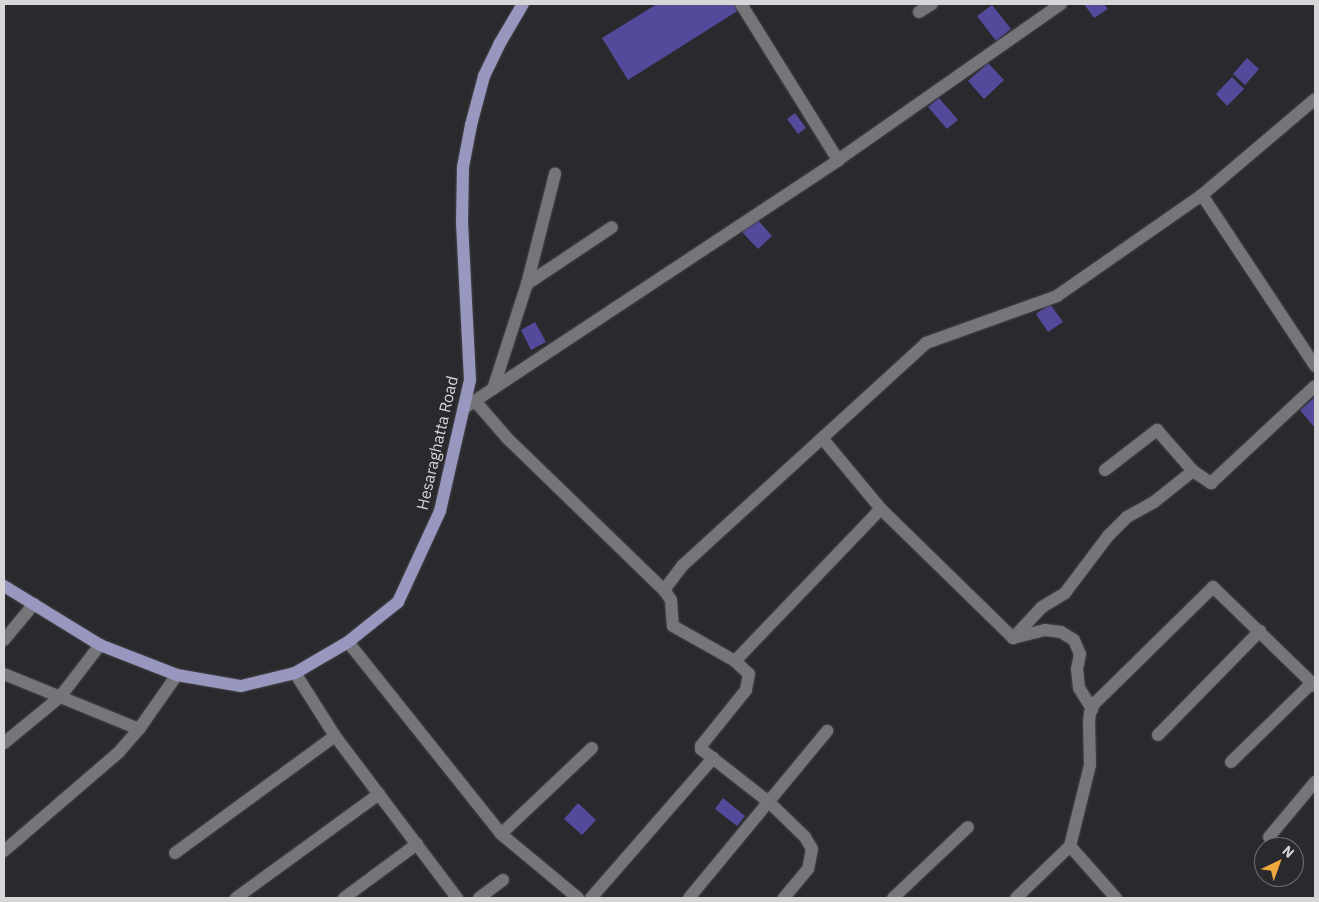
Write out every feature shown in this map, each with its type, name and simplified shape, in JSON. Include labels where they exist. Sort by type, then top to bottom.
[{"type":"main road","name":"Hesaraghatta Road","points":[[4,586],[100,645],[177,675],[241,686],[296,673],[348,642],[398,602],[440,511],[470,380],[462,223],[463,167],[471,125],[484,76],[500,43],[523,4]]},
{"type":"street","points":[[741,4],[838,160]]},
{"type":"street","points":[[919,12],[932,4]]},
{"type":"street","points":[[464,408],[838,160],[1061,4]]},
{"type":"street","points":[[664,590],[682,566],[926,343],[1058,296],[1202,195],[1315,99]]},
{"type":"street","points":[[493,389],[527,284],[555,174]]},
{"type":"street","points":[[1202,195],[1315,366]]},
{"type":"street","points":[[527,284],[612,227]]},
{"type":"street","points":[[1105,470],[1157,430],[1193,470],[1211,483],[1315,386]]},
{"type":"street","points":[[475,401],[507,438],[664,590],[670,600],[673,626],[735,660],[749,674],[750,681],[746,690],[701,746],[704,752],[770,803],[805,837],[812,849],[808,869],[784,898]]},
{"type":"street","points":[[822,438],[881,509],[1013,638]]},
{"type":"street","points":[[1013,638],[1042,607],[1066,594],[1108,536],[1127,517],[1154,502],[1193,470]]},
{"type":"street","points":[[735,660],[881,509]]},
{"type":"street","points":[[1016,898],[1070,846],[1090,766],[1089,722],[1094,704],[1213,587],[1314,685],[1231,762]]},
{"type":"street","points":[[4,640],[34,604]]},
{"type":"street","points":[[1013,638],[1045,630],[1061,632],[1074,640],[1080,654],[1077,669],[1079,688],[1092,709]]},
{"type":"street","points":[[1158,735],[1260,631]]},
{"type":"street","points":[[348,642],[501,834],[578,898]]},
{"type":"street","points":[[4,743],[60,697],[100,645]]},
{"type":"street","points":[[296,673],[335,736],[457,898]]},
{"type":"street","points":[[4,674],[139,729]]},
{"type":"street","points":[[4,851],[119,752],[139,729],[177,675]]},
{"type":"street","points":[[689,898],[828,731]]},
{"type":"street","points":[[175,853],[335,736]]},
{"type":"street","points":[[501,834],[592,748]]},
{"type":"street","points":[[592,898],[713,758]]},
{"type":"street","points":[[1269,837],[1315,782]]},
{"type":"street","points":[[236,898],[380,794]]},
{"type":"street","points":[[893,898],[968,827]]},
{"type":"street","points":[[344,898],[417,844]]},
{"type":"street","points":[[1070,846],[1116,898]]},
{"type":"street","points":[[479,898],[503,880]]},
{"type":"building","points":[[657,4],[735,4],[739,10],[628,80],[602,38]]},
{"type":"building","points":[[1084,4],[1104,4],[1108,9],[1094,18]]},
{"type":"building","points":[[992,5],[1011,29],[996,41],[977,16]]},
{"type":"building","points":[[1247,58],[1259,69],[1245,85],[1233,74]]},
{"type":"building","points":[[988,63],[1004,80],[984,99],[968,81]]},
{"type":"building","points":[[1232,77],[1244,89],[1227,106],[1216,94]]},
{"type":"building","points":[[939,98],[958,120],[947,129],[928,107]]},
{"type":"building","points":[[795,113],[806,128],[798,134],[787,119]]},
{"type":"building","points":[[757,219],[772,236],[758,249],[742,232]]},
{"type":"building","points":[[1050,304],[1063,322],[1048,332],[1036,314]]},
{"type":"building","points":[[535,322],[546,342],[531,350],[521,330]]},
{"type":"building","points":[[1315,397],[1315,428],[1300,410]]},
{"type":"building","points":[[723,798],[745,816],[737,826],[715,809]]},
{"type":"building","points":[[578,803],[596,820],[582,835],[564,819]]}]
